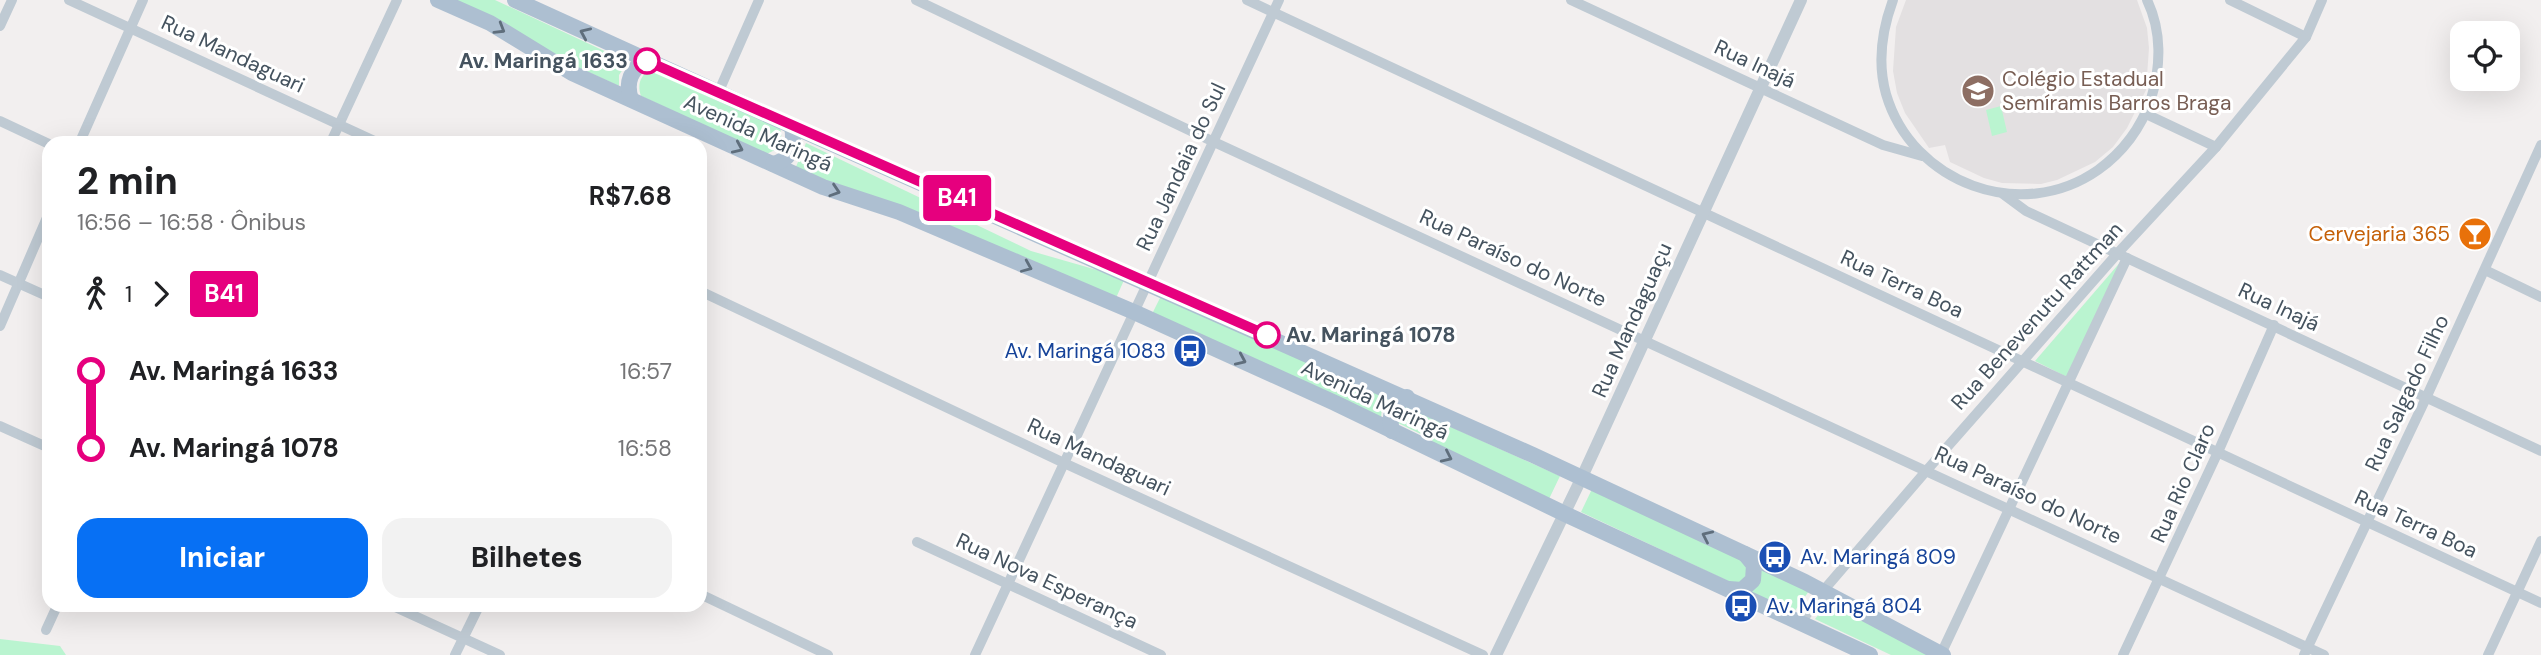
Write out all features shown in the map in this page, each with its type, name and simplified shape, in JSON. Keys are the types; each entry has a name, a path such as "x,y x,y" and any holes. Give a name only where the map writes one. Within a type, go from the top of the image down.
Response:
{"main road":[{"name":"Avenida Maringá","path":"438,0 490,23 572,73 631,99 696,136"},
{"name":"Avenida Maringá","path":"515,0 1407,397 1823,591 1942,654"},
{"path":"631,99 631,74 647,61"},
{"path":"773,164 788,157 792,149 792,125"},
{"name":"Avenida Maringá","path":"707,140 773,164 823,187 899,212 1134,312 1870,655"},
{"path":"1392,431 1392,413 1399,402 1407,397"},
{"path":"1727,589 1742,590 1753,580 1754,565 1745,554"}],"street":[{"path":"0,26 12,0"},
{"name":"Rua Mandaguari","path":"69,0 364,136"},
{"path":"82,136 143,0"},
{"path":"334,136 397,0"},
{"path":"719,91 759,0"},
{"name":"Rua Paraíso do Norte","path":"916,0 1214,142 2160,578 2305,651 2324,655"},
{"name":"Rua Terra Boa","path":"1247,0 2541,603"},
{"name":"Rua Jandaia do Sul","path":"975,655 1279,0"},
{"name":"Rua Inajá","path":"1572,0 1883,145 1924,157"},
{"name":"Rua Mandaguaçu","path":"1496,655 1582,478 1801,0"},
{"path":"1893,0 1882,45 1882,70 1886,94 1895,117 1924,157 1953,178 1977,188 2003,194 2032,194 2061,189 2087,177 2111,161 2124,146 2146,114 2157,80 2159,45 2152,10 2147,0"},
{"path":"2230,0 2306,37"},
{"name":"Rua Benevenutu Rattman","path":"1800,624 1823,591 1927,470 2023,361 2122,256 2216,147 2306,37 2322,0"},
{"path":"2146,114 2216,147"},
{"path":"0,121 42,141"},
{"name":"Rua Salgado Filho","path":"2305,651 2426,398 2541,145"},
{"name":"Rua Inajá","path":"2003,194 2026,211 2541,451"},
{"path":"0,326 42,230"},
{"path":"1942,654 2068,382 2122,256"},
{"path":"2485,271 2541,297"},
{"path":"0,275 42,294"},
{"name":"Rua Mandaguari","path":"707,294 1064,463 1483,655"},
{"name":"Rua Rio Claro","path":"2123,655 2274,325"},
{"path":"0,426 42,445"},
{"path":"2487,655 2541,541"},
{"name":"Rua Nova Esperança","path":"917,542 1161,655"},
{"path":"707,597 828,655"},
{"path":"46,630 54,612"},
{"path":"406,612 500,655"},
{"path":"455,655 476,612"}],"shaded area":[{"path":"1906,0 2137,0 2147,28 2149,48 2146,90 2127,128 2113,147 2095,162 2057,180 2041,184 2002,183 1984,178 1950,162 1945,145 1929,148 1905,113 1897,93 1893,71 1896,27"}],"green space":[{"path":"455,0 495,0 628,62 619,75 619,86 575,66"},
{"path":"651,69 780,128 779,145 765,154 641,96 640,81"},
{"path":"2001,106 2007,132 1992,136 1986,110"},
{"path":"806,143 1031,251 1125,278 1116,298 795,169"},
{"path":"2123,259 2069,378 2035,361"},
{"path":"1161,296 1388,399 1382,407 1381,418 1152,314"},
{"path":"1407,407 1560,476 1549,499 1437,446 1431,439 1398,423 1400,408"},
{"path":"1592,489 1809,591 1794,612 1581,512"},
{"path":"1829,602 1929,655 1891,655 1815,619"},
{"path":"0,639 60,646 66,655 0,655"}],"bus line":[{"name":"B41","path":"647,61 1267,335"}],"place":[{"name":"Av. Maringá 1633","path":"647,61"},
{"name":"Colégio Estadual Semíramis Barros Braga","path":"1978,91"},
{"name":"Cervejaria 365","path":"2475,234"},
{"name":"Av. Maringá 1078","path":"1267,335"},
{"name":"Av. Maringá 1083","path":"1190,351"},
{"name":"Av. Maringá 809","path":"1775,557"},
{"name":"Av. Maringá 804","path":"1741,606"}]}
